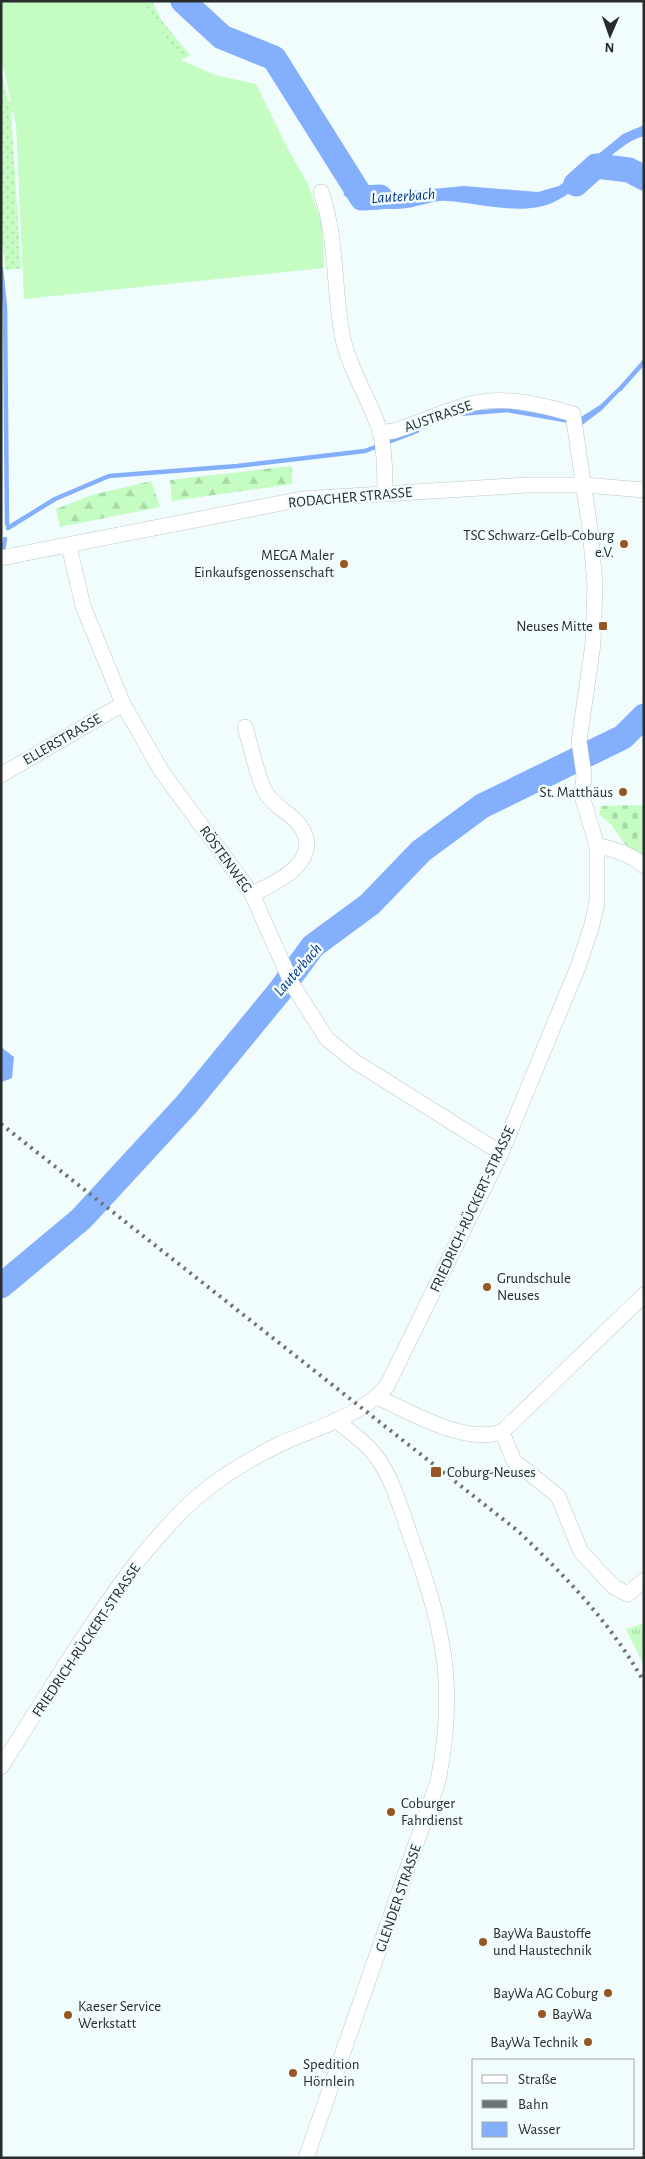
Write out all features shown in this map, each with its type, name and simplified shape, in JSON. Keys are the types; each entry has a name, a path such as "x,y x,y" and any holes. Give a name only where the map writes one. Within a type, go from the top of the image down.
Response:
{"street":[{"path":"321,192 329,219 346,353 382,441 385,492"},
{"name":"AUSTRASSE","path":"382,441 394,431 476,403 502,401 538,404 574,423 580,476 584,486"},
{"name":"RODACHER STRASSE","path":"1,558 302,499 385,492 528,485 644,490"},
{"name":"FRIEDRICH-RÜCKERT-STRASSE","path":"1,1767 120,1584 154,1541 186,1507 206,1489 236,1469 276,1446 336,1420 377,1397 387,1386 501,1152 578,967 592,925 597,902 597,846 582,796 584,775 579,752 593,644 595,584 584,486"},
{"name":"RÖSTENWEG","path":"69,546 84,606 123,704 162,772 252,894 290,979 327,1038 354,1062 501,1152"},
{"name":"ELLERSTRASSE","path":"1,774 123,704"},
{"path":"245,727 266,793 302,828 306,844 304,856 294,871 279,882 252,894"},
{"path":"597,846 614,849 636,859 644,866"},
{"path":"377,1397 458,1432 481,1436 502,1432 644,1295"},
{"name":"GLENDER STRASSE","path":"306,2158 438,1781 445,1748 447,1704 447,1672 442,1636 431,1593 395,1492 375,1454 336,1420"},
{"path":"502,1432 514,1461 558,1496 581,1552 614,1587 628,1594 644,1580"}],"green space":[{"path":"1,1 142,1 181,60 215,75 256,84 288,149 308,184 322,224 324,268 24,299 16,125 1,57"},
{"path":"142,1 152,1 162,21 190,55 181,60"},
{"path":"2,75 8,101 146,86 222,92 11,112 21,269 5,270 1,229"},
{"path":"292,466 292,484 172,501 170,480"},
{"path":"151,481 160,507 60,527 56,509 92,495"},
{"path":"644,805 644,860 624,843 611,824 599,814 601,806"},
{"path":"644,1623 644,1665 626,1629"}],"water":[{"path":"212,20 247,42 240,51 209,38 195,23"},
{"path":"644,125 644,136 621,148 565,196 539,207 513,209 442,201 408,208 378,209 360,205 343,195 355,182 378,191 401,192 464,186 538,192 559,186 623,134"},
{"path":"622,384 625,386 602,410 581,426 581,417 600,405"},
{"path":"623,732 632,735 592,758 590,749 599,742"},
{"path":"1,1047 14,1057 12,1078 2,1082"}],"waterway":[{"name":"Lauterbach","path":"183,1 222,37 274,58 362,198 380,197"},
{"name":"Lauterbach","path":"576,184 596,166 629,170 644,178"},
{"path":"1,269 5,307 7,524"},
{"path":"620,389 644,362"},
{"path":"459,414 507,410 570,421"},
{"path":"8,528 55,499 109,476 237,466 365,451 417,431"},
{"path":"2,556 5,539"},
{"name":"Lauterbach","path":"1,1286 81,1219 187,1104 279,992 313,946 370,904 421,851 482,806 623,737 644,716"}],"railway":[{"path":"1,1124 518,1531 553,1565 602,1620 631,1660 644,1682"}],"place":[{"name":"TSC Schwarz-Gelb-Coburg e.V.","path":"624,544"},
{"name":"MEGA Maler Einkaufsgenossenschaft","path":"344,564"},
{"name":"Neuses Mitte","path":"603,626"},
{"name":"St. Matthäus","path":"623,792"},
{"name":"Grundschule Neuses","path":"487,1287"},
{"name":"Coburg-Neuses","path":"436,1472"},
{"name":"Coburger Fahrdienst","path":"391,1812"},
{"name":"BayWa Baustoffe und Haustechnik","path":"483,1942"},
{"name":"BayWa AG Coburg","path":"608,1993"},
{"name":"BayWa","path":"542,2014"},
{"name":"Kaeser Service Werkstatt","path":"68,2015"},
{"name":"BayWa Technik","path":"588,2042"},
{"name":"Spedition Hörnlein","path":"293,2073"}]}
